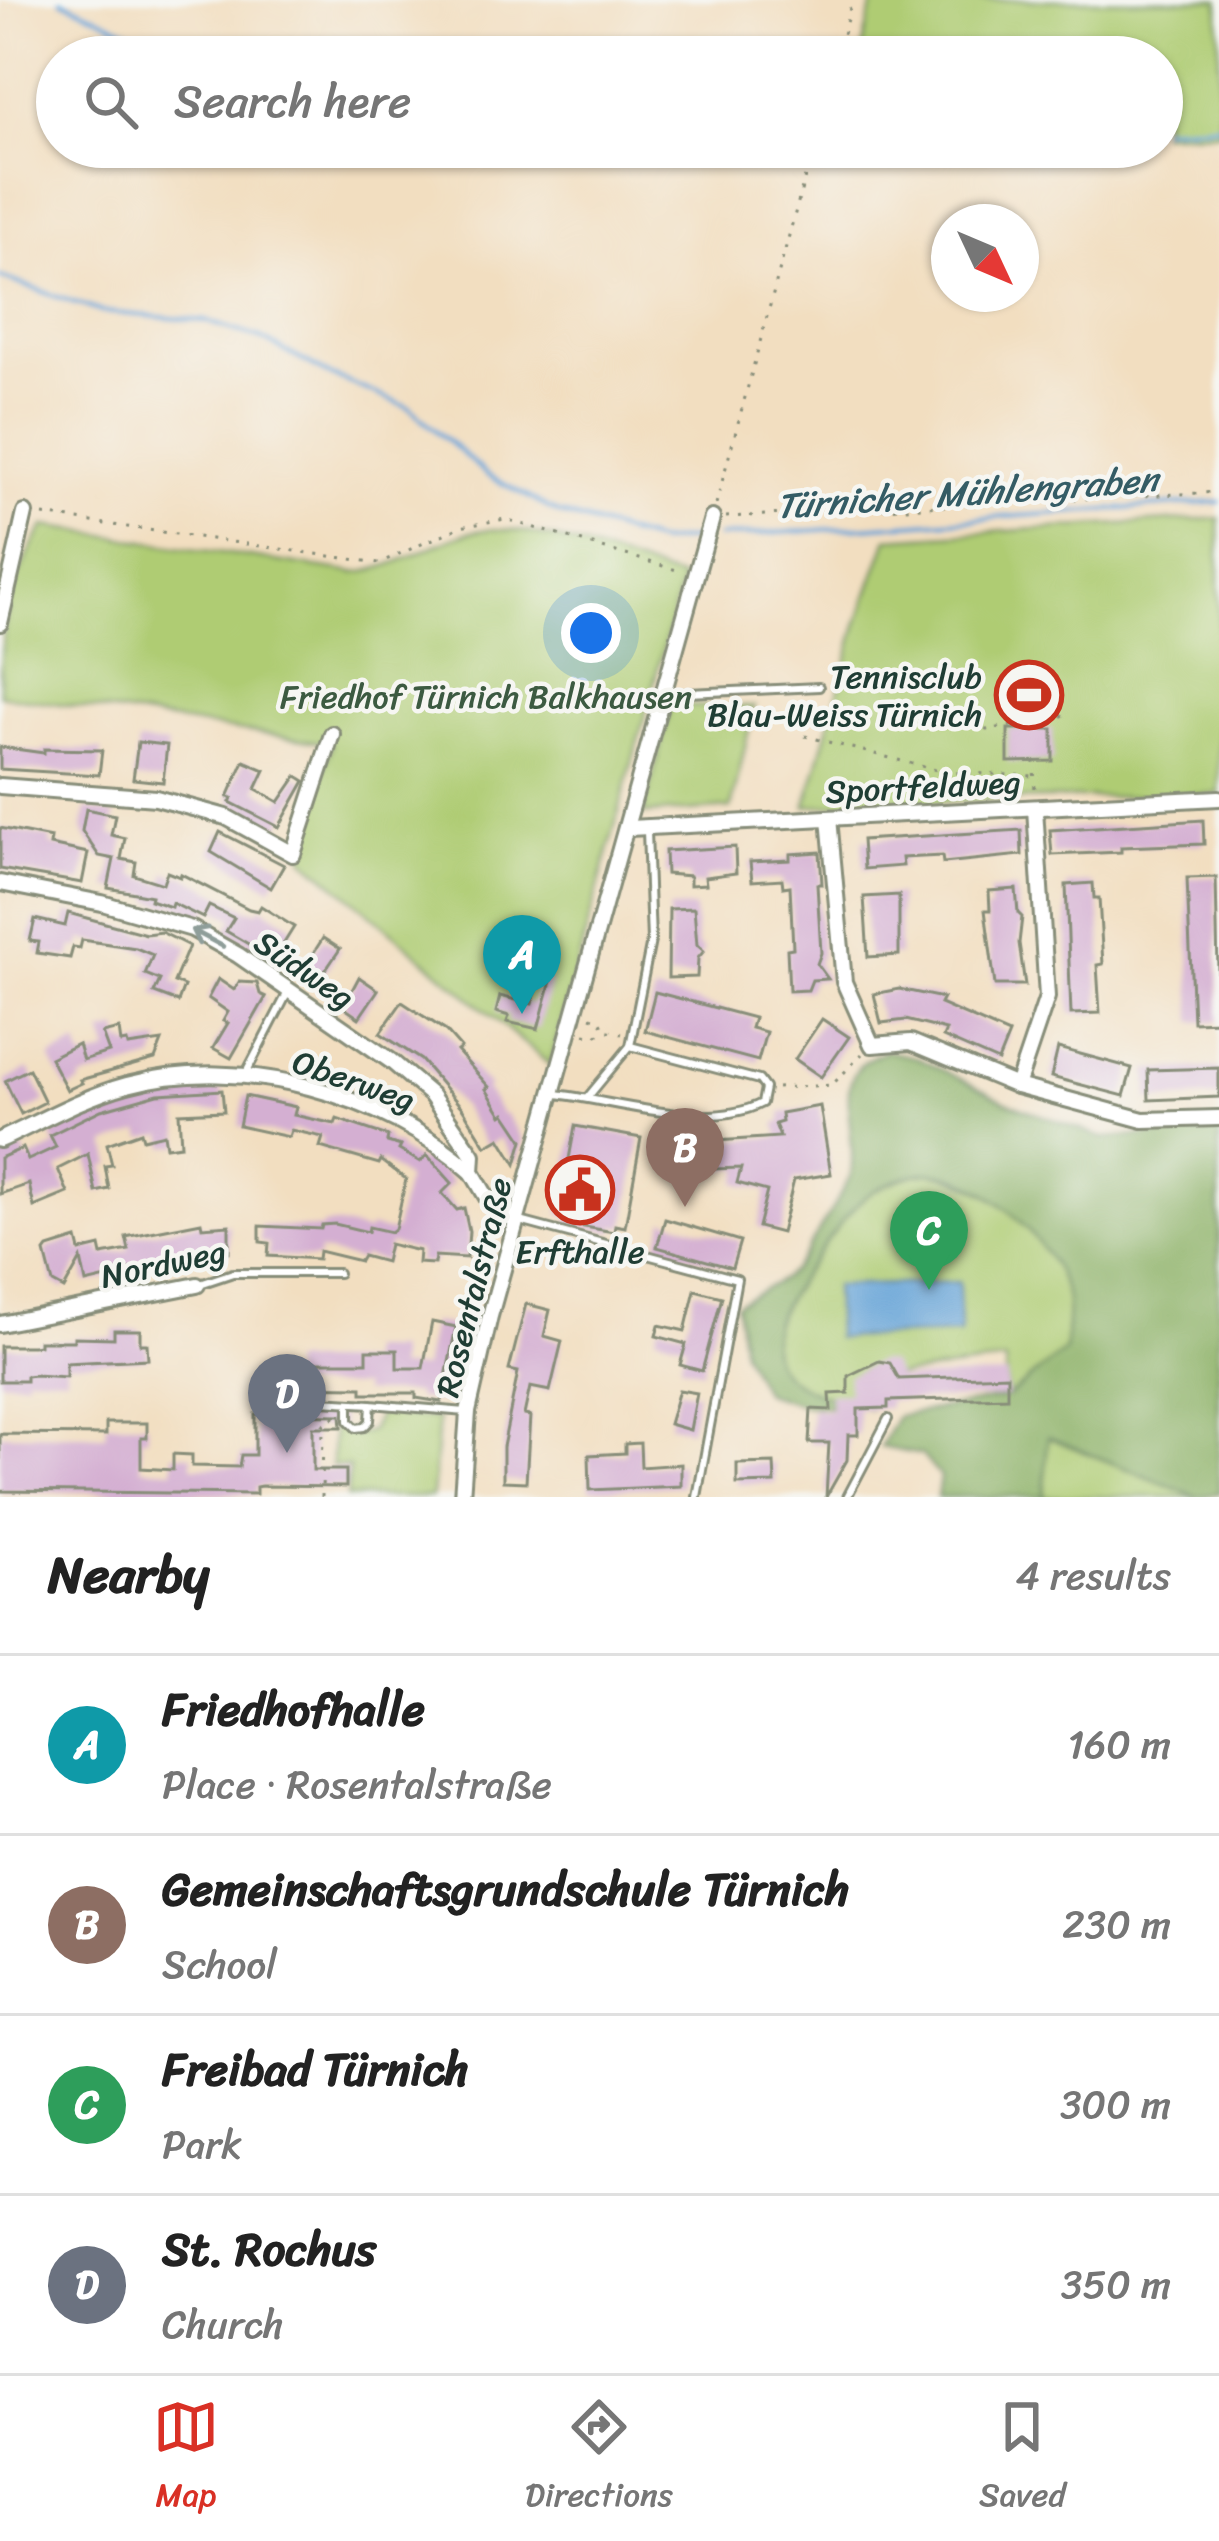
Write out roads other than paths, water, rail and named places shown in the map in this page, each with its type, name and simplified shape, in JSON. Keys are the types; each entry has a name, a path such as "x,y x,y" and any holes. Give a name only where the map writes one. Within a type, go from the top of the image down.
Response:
{"street":[{"path":"0,623 25,513"},
{"name":"Rosentalstraße","path":"462,1497 468,1412 515,1220 629,828 712,518"},
{"path":"0,786 156,798 226,817 293,854 332,734"},
{"name":"Sportfeldweg","path":"629,828 1219,798"},
{"path":"1017,1086 1047,997 1035,808"},
{"path":"830,818 844,982 872,1045 910,1042 1017,1086 1143,1120 1219,1118"},
{"name":"Südweg","path":"0,883 102,903 192,929 288,991 391,1060 430,1095 473,1155 472,1172 496,1213 515,1220"},
{"name":"Oberweg","path":"0,1140 128,1085 188,1076 244,1076 304,1086 380,1112 414,1127 472,1172"},
{"name":"Nordweg","path":"0,1324 197,1285"}],"lane":[{"path":"665,694 819,687"},
{"path":"587,1098 630,1046 652,941 646,827"},
{"path":"244,1076 288,991"},
{"path":"553,1094 680,1115 748,1110 762,1102 765,1088 759,1080 630,1046"},
{"path":"515,1220 737,1279 697,1497"},
{"name":"Nordweg","path":"197,1285 233,1273 338,1273"},
{"path":"304,1400 468,1412"},
{"path":"349,1402 349,1421 356,1428 370,1421 371,1404"},
{"path":"847,1497 888,1420"}],"water":[{"path":"959,1282 960,1334 836,1338 834,1286"}],"waterway":[{"path":"61,0 140,36"},
{"path":"1183,127 1219,125"},
{"name":"Türnicher Mühlengraben","path":"0,277 102,312 205,321 260,338 330,375 410,408 487,475 558,513 659,543 696,539"},
{"name":"Türnicher Mühlengraben","path":"719,537 1219,502"}],"place":[{"name":"Tennisclub Blau-Weiss Türnich","path":"1029,695"},
{"name":"Friedhofhalle","path":"522,1014"},
{"name":"Erfthalle","path":"580,1190"},
{"name":"Gemeinschaftsgrundschule Türnich","path":"685,1207"},
{"name":"Freibad Türnich","path":"929,1290"},
{"name":"St. Rochus","path":"287,1453"}],"park label":[{"name":"Friedhof Türnich Balkhausen","path":"486,696"}]}
